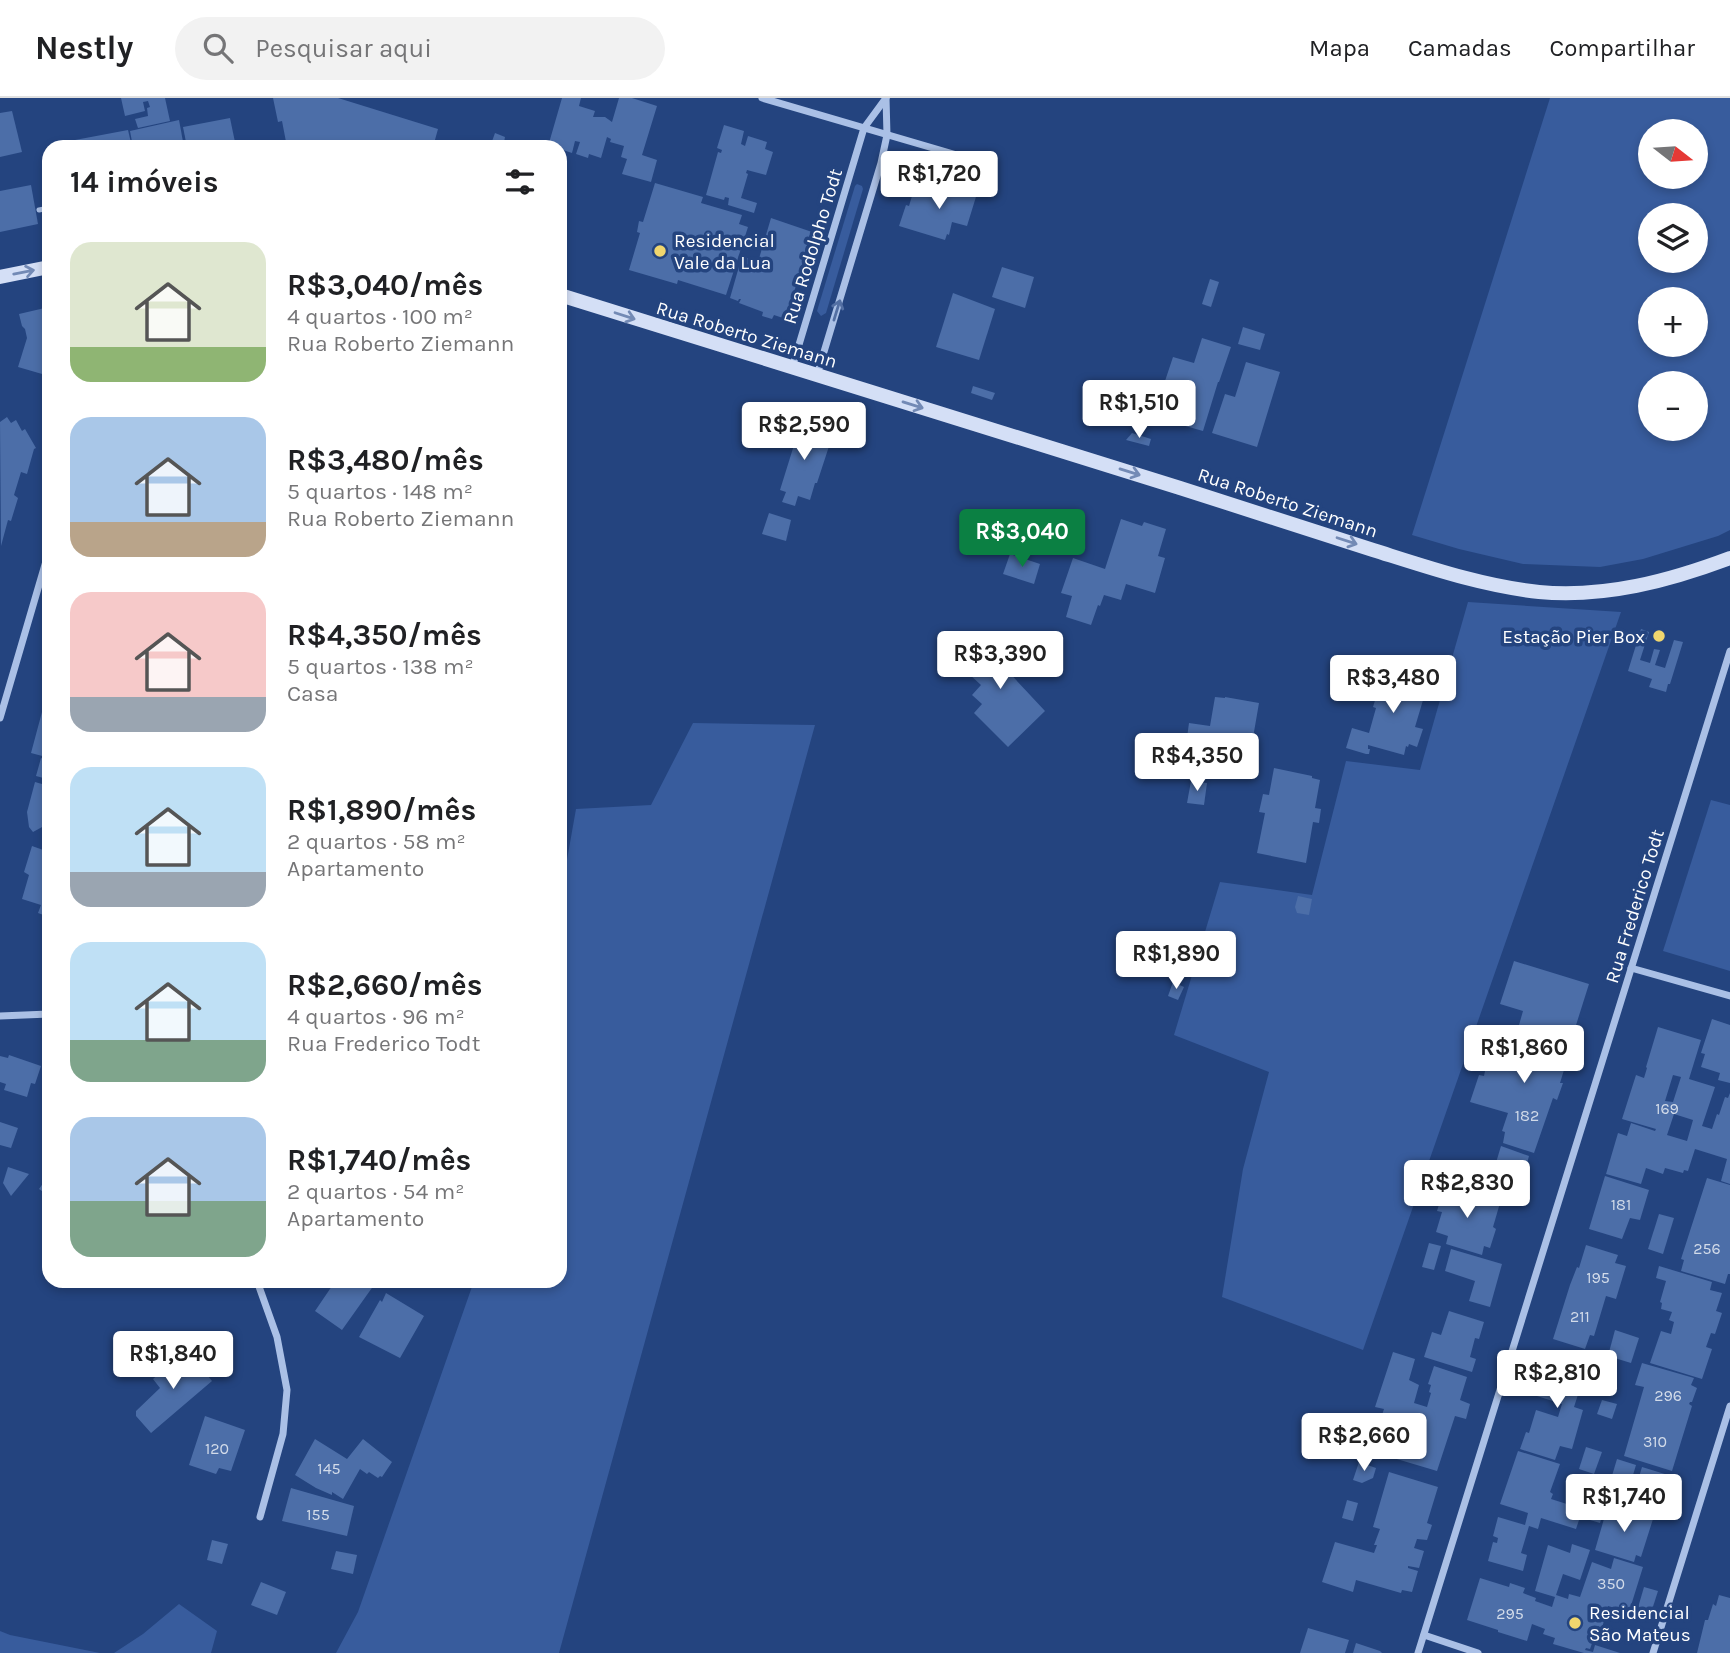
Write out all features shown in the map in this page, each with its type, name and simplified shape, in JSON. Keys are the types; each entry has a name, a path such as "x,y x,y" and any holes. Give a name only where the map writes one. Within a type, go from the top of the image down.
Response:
{"main road":[{"path":"0,277 42,268"},
{"name":"Rua Roberto Ziemann","path":"567,297 1428,567 1485,582 1539,592 1593,593 1646,585 1730,558"}],"street":[{"path":"762,98 967,158"},
{"name":"Rua Rodolpho Todt","path":"791,368 864,128 886,98"},
{"name":"Rua Rodolpho Todt","path":"817,376 887,135 886,98"},
{"path":"0,718 42,575"},
{"name":"Rua Frederico Todt","path":"1418,1653 1730,651"},
{"path":"1631,968 1730,996"},
{"path":"0,1016 42,1014"},
{"path":"259,1288 276,1337 287,1391 283,1434 260,1517"},
{"path":"1653,1653 1730,1406"},
{"path":"1423,1635 1478,1653"}],"lane":[{"path":"38,210 42,209"}],"shaded area":[{"path":"1550,98 1730,98 1730,530 1643,559 1600,567 1523,564 1412,535"},
{"path":"857,184 863,189 826,313 821,316 817,311"},
{"path":"1468,602 1621,612 1363,1350 1222,1297 1243,1169 1269,1072 1174,1035 1220,882 1312,895 1346,761 1420,770"},
{"path":"693,723 815,725 559,1653 336,1653 358,1612 472,1288 567,1288 567,860 576,809 651,805"},
{"path":"1711,800 1730,805 1730,971 1663,951"},
{"path":"179,1604 217,1631 211,1653 114,1653 143,1634"},
{"path":"0,1631 10,1635 100,1653 0,1653"}],"building":[{"path":"121,98 165,98 170,121 138,128 135,119 148,116 148,101 143,102 145,111 125,116"},
{"path":"273,98 338,98 438,129 435,140 286,140 282,121 278,122"},
{"path":"562,98 581,98 579,106 595,111 593,117 605,117 612,122 619,98 632,98 657,106 642,155 657,160 651,182 622,174 627,159 621,157 624,146 610,142 611,139 607,137 601,158 576,154 580,142 575,141 572,153 567,151 567,140 550,140"},
{"path":"12,111 22,152 0,157 0,113"},
{"path":"230,118 235,140 186,140 183,127"},
{"path":"179,120 183,140 132,140 130,131"},
{"path":"724,125 744,131 741,144 745,146 748,136 767,142 765,149 773,152 766,175 747,170 746,173 748,174 741,198 757,203 754,213 728,205 729,198 725,197 724,200 706,195 718,152 721,153 722,150 717,148"},
{"path":"128,130 130,140 75,140"},
{"path":"495,133 505,137 504,140 492,140"},
{"path":"961,182 979,187 967,226 952,222 945,240 899,226 915,186 940,194 941,191 957,195"},
{"path":"655,183 703,197 701,203 742,215 739,224 748,227 726,295 678,280 677,284 629,270 640,233 637,232 639,221 643,222"},
{"path":"31,185 38,224 0,232 0,191"},
{"path":"771,218 812,232 786,319 774,315 772,319 762,316 763,312 739,303 741,299 738,301 730,298 742,256 758,262"},
{"path":"1002,267 1034,277 1025,308 992,297"},
{"path":"1210,279 1219,282 1211,307 1202,304"},
{"path":"953,293 995,309 979,360 936,347"},
{"path":"42,309 42,374 18,367 27,338 19,314"},
{"path":"1243,327 1265,334 1260,350 1238,344"},
{"path":"1202,338 1231,347 1203,431 1157,418 1173,357 1194,363"},
{"path":"1246,362 1280,372 1257,447 1212,433 1225,394 1235,397"},
{"path":"973,386 995,393 992,400 971,393"},
{"path":"7,417 11,423 16,420 22,431 25,429 36,448 27,474 21,472 14,495 18,498 1,546 0,422"},
{"path":"792,422 833,434 810,500 798,496 795,506 782,502 786,492 780,490 794,445 785,442"},
{"path":"1132,433 1151,439 1149,446 1126,440"},
{"path":"769,513 791,520 786,541 762,534"},
{"path":"1121,519 1142,526 1144,522 1166,529 1158,556 1165,558 1155,593 1126,584 1121,600 1104,595 1091,625 1066,617 1072,596 1061,593 1073,558 1105,569"},
{"path":"1010,554 1040,564 1034,584 1003,574"},
{"path":"1641,629 1649,632 1640,660 1650,663 1654,649 1660,650 1655,665 1665,668 1674,640 1683,642 1666,692 1649,687 1652,679 1628,671"},
{"path":"987,632 1014,655 1004,667 1045,711 1008,747 974,713 982,704 972,695 981,685 958,664"},
{"path":"1385,667 1429,680 1415,727 1423,729 1417,747 1409,744 1404,755 1368,745 1369,754 1346,748 1352,728 1369,733 1376,708 1373,707"},
{"path":"1215,697 1259,703 1250,755 1221,751 1218,765 1184,759 1189,723 1210,726"},
{"path":"42,712 42,756 31,753"},
{"path":"42,758 42,778 36,776"},
{"path":"1274,768 1320,780 1315,808 1321,809 1319,823 1313,822 1306,863 1257,853 1265,813 1259,812 1263,794 1269,795"},
{"path":"1191,781 1207,783 1204,805 1187,803"},
{"path":"35,782 42,784 42,827 33,832 29,827 27,812"},
{"path":"32,846 42,850 42,914 38,913 41,905 22,899 29,875 24,872"},
{"path":"1298,896 1312,899 1309,915 1297,913 1295,907"},
{"path":"1514,961 1589,984 1571,1041 1519,1025 1523,1011 1500,1004"},
{"path":"1173,982 1184,987 1178,1000 1168,996"},
{"path":"1712,1019 1730,1025 1730,1083 1718,1080 1720,1073 1701,1067 1705,1054 1701,1053"},
{"path":"1518,1027 1572,1044 1560,1083 1563,1083 1557,1100 1553,1098 1534,1153 1503,1143 1505,1132 1502,1131 1508,1113 1470,1102 1479,1075 1484,1076 1486,1066 1492,1068 1499,1047 1511,1051"},
{"path":"1658,1027 1701,1040 1689,1079 1715,1087 1702,1126 1712,1129 1725,1097 1728,1098 1730,1093 1730,1184 1721,1181 1727,1159 1695,1149 1688,1171 1684,1170 1683,1173 1665,1168 1663,1174 1646,1168 1641,1184 1606,1174 1618,1133 1627,1136 1631,1123 1655,1131 1656,1129 1622,1119 1636,1075 1644,1078","holes":["1673,1075 1681,1077 1673,1102 1665,1101","1674,1114 1693,1120 1687,1141 1667,1135"]},
{"path":"9,1055 41,1066 35,1084 31,1083 27,1097 4,1090 6,1084 0,1082 0,1056 8,1058"},
{"path":"0,1122 18,1128 11,1148 0,1145"},
{"path":"1501,1146 1529,1156 1519,1178 1524,1180 1520,1193 1496,1185 1501,1168 1495,1166"},
{"path":"1451,1160 1478,1168 1475,1178 1496,1185 1492,1199 1444,1184"},
{"path":"8,1167 29,1174 11,1196 3,1183"},
{"path":"1605,1176 1649,1190 1640,1220 1630,1218 1622,1239 1589,1229"},
{"path":"1707,1178 1730,1185 1730,1274 1725,1284 1681,1271 1684,1260 1681,1259"},
{"path":"1445,1185 1500,1203 1490,1248 1484,1246 1482,1255 1446,1244 1448,1236 1436,1232 1442,1212 1437,1211"},
{"path":"1659,1214 1674,1218 1663,1254 1648,1249"},
{"path":"1429,1243 1441,1246 1434,1270 1422,1267"},
{"path":"1586,1245 1618,1255 1615,1263 1626,1266 1616,1299 1606,1296 1594,1336 1590,1335 1585,1349 1553,1339"},
{"path":"1451,1249 1502,1264 1490,1307 1469,1301 1475,1281 1445,1271"},
{"path":"1659,1266 1712,1282 1710,1290 1722,1293 1716,1311 1722,1313 1715,1334 1711,1333 1706,1347 1712,1349 1702,1379 1650,1363 1661,1331 1671,1334 1674,1322 1669,1320 1672,1312 1661,1309 1660,1302 1666,1281 1656,1278"},
{"path":"331,1288 372,1288 342,1330 315,1311"},
{"path":"386,1293 424,1316 400,1358 359,1337"},
{"path":"1449,1311 1484,1322 1479,1339 1475,1338 1470,1357 1476,1359 1472,1372 1424,1357 1432,1332 1441,1335"},
{"path":"1615,1330 1639,1338 1631,1363 1608,1356"},
{"path":"187,1350 212,1381 151,1433 136,1416 136,1411 160,1388 153,1379"},
{"path":"1393,1352 1415,1359 1409,1380 1419,1385 1414,1403 1427,1407 1431,1393 1431,1385 1428,1384 1434,1366 1467,1377 1460,1400 1470,1404 1466,1419 1455,1416 1437,1471 1390,1457 1399,1430 1379,1424 1384,1409 1375,1407"},
{"path":"1550,1355 1586,1366 1574,1407 1583,1410 1572,1449 1560,1446 1555,1460 1520,1449 1526,1432 1529,1433 1536,1410 1558,1417 1562,1404 1537,1396"},
{"path":"1642,1363 1694,1378 1691,1385 1697,1388 1689,1404 1692,1406 1672,1471 1624,1456 1644,1387 1635,1385"},
{"path":"1602,1400 1617,1404 1612,1419 1597,1414"},
{"path":"205,1416 245,1430 231,1471 219,1468 216,1474 189,1465"},
{"path":"315,1439 347,1459 363,1439 392,1462 382,1477 378,1478 360,1469 343,1499 332,1492 332,1495 316,1488 295,1475"},
{"path":"1586,1447 1602,1452 1594,1474 1579,1469"},
{"path":"1518,1451 1560,1464 1550,1492 1553,1494 1551,1499 1570,1505 1570,1509 1574,1510 1573,1514 1581,1516 1587,1498 1606,1504 1600,1523 1580,1517 1576,1529 1541,1518 1538,1529 1529,1526 1521,1553 1527,1555 1523,1571 1488,1561 1493,1542 1497,1543 1498,1538 1493,1536 1498,1517 1525,1525 1528,1513 1500,1504"},
{"path":"1617,1459 1636,1465 1633,1475 1639,1477 1642,1467 1668,1475 1660,1504 1656,1504 1653,1516 1601,1500"},
{"path":"1359,1462 1376,1468 1373,1478 1362,1483 1353,1480"},
{"path":"1389,1472 1438,1487 1427,1523 1432,1525 1427,1540 1417,1539 1414,1548 1424,1551 1419,1568 1408,1566 1418,1571 1412,1592 1402,1590 1401,1593 1356,1580 1353,1592 1322,1582 1335,1542 1374,1553 1380,1529 1373,1527"},
{"path":"291,1488 354,1506 347,1536 282,1521"},
{"path":"1347,1500 1358,1503 1353,1521 1342,1518"},
{"path":"1608,1505 1653,1519 1641,1557 1636,1555 1634,1562 1595,1550"},
{"path":"212,1540 228,1544 222,1564 207,1560"},
{"path":"1572,1544 1590,1550 1580,1580 1563,1574 1556,1595 1568,1599 1569,1594 1580,1597 1592,1562 1611,1569 1614,1558 1643,1567 1629,1612 1608,1606 1602,1628 1598,1626 1590,1649 1585,1650 1593,1652 1595,1645 1620,1653 1584,1653 1553,1644 1555,1638 1543,1634 1545,1629 1532,1624 1527,1641 1467,1620 1480,1578 1509,1587 1510,1583 1525,1588 1523,1593 1552,1607 1555,1597 1535,1591 1548,1545 1570,1553"},
{"path":"336,1551 357,1555 353,1574 331,1569"},
{"path":"261,1582 286,1592 277,1615 251,1605"},
{"path":"1644,1587 1658,1591 1650,1616 1637,1611"},
{"path":"1719,1595 1730,1598 1730,1653 1697,1653 1705,1620 1708,1620 1713,1604 1716,1606"},
{"path":"1308,1628 1349,1640 1345,1653 1300,1653"},
{"path":"1356,1643 1380,1651 1382,1653 1353,1653"}],"place":[{"name":"Residencial Vale da Lua","path":"660,251"},
{"name":"Estação Pier Box","path":"1659,636"},
{"name":"Residencial São Mateus","path":"1575,1623"}]}
